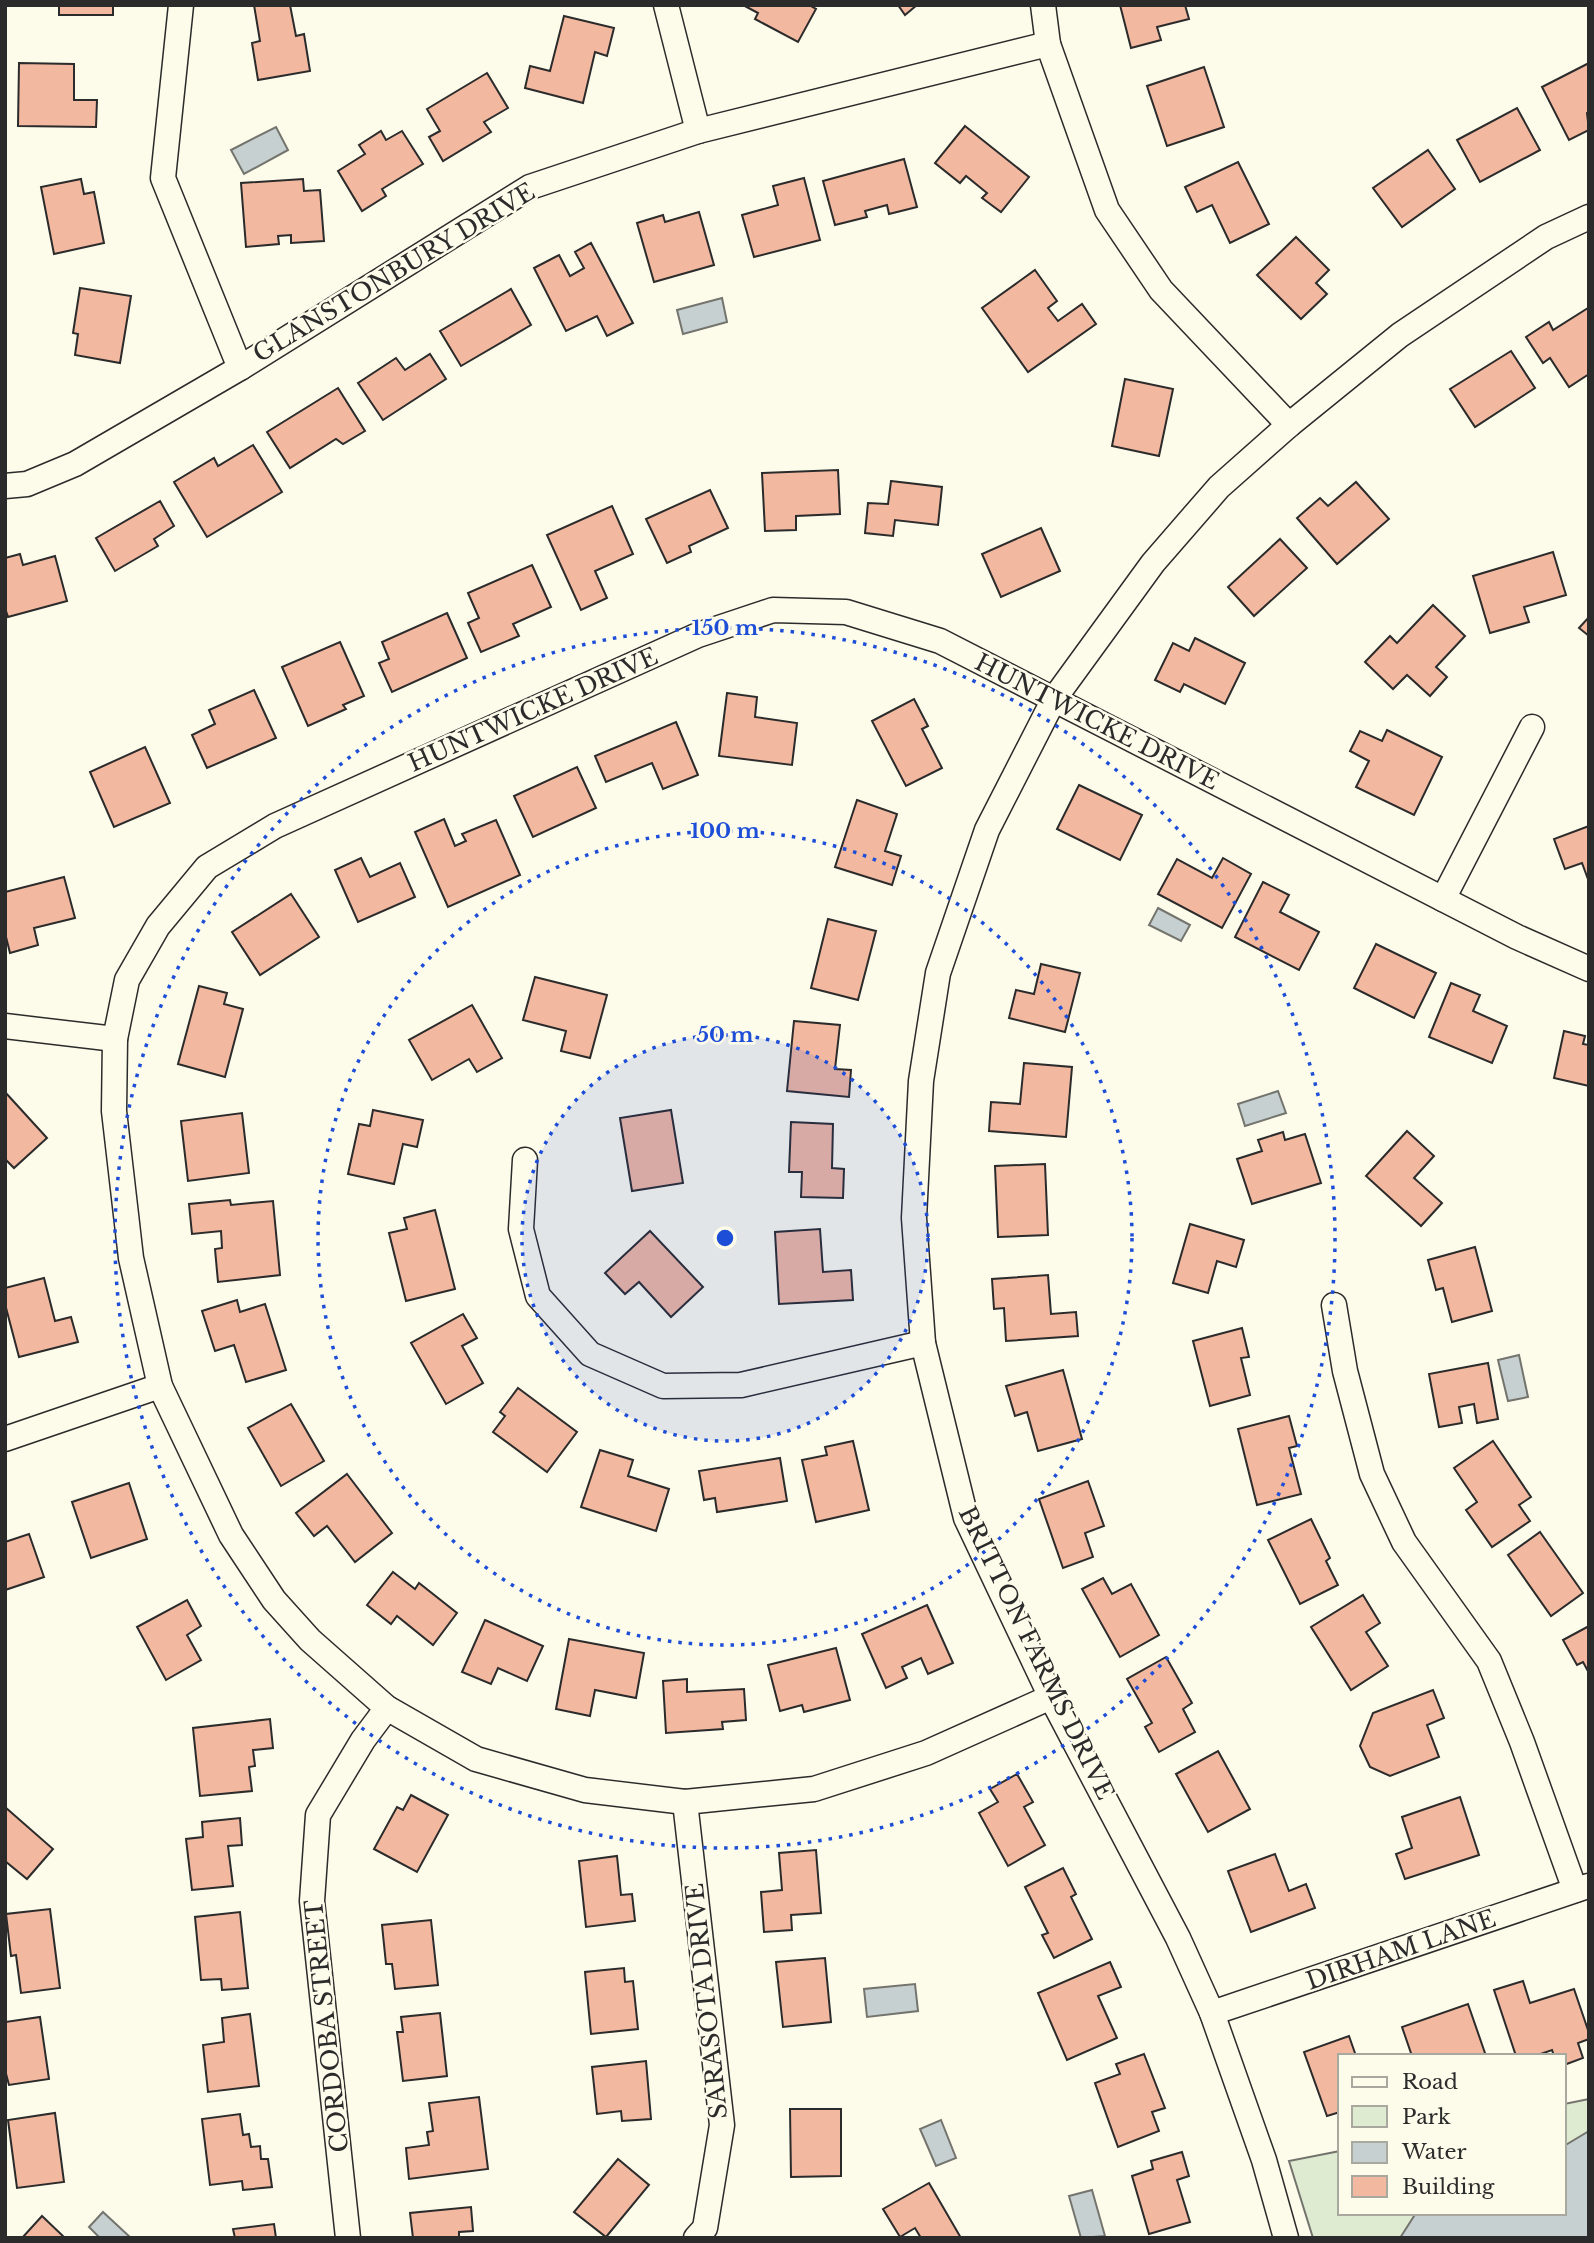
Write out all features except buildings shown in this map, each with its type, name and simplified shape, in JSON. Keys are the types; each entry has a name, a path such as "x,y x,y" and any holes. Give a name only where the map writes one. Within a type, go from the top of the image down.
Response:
{"street":[{"path":"181,5 163,178 240,368"},
{"path":"666,5 698,131"},
{"path":"1043,5 1048,44 1107,211 1161,290 1289,425"},
{"name":"GLANSTONBURY DRIVE","path":"5,486 27,484 75,464 240,368 530,187 698,131 1048,44"},
{"name":"BRITTON FARMS DRIVE","path":"1286,2238 1265,2160 1212,2013 1178,1938 1051,1697 967,1518 923,1343 914,1219 921,1081 938,973 987,830 1054,699 1153,564 1219,487 1289,425 1401,335 1546,237 1589,217"},
{"name":"HUNTWICKE DRIVE","path":"1051,1697 926,1752 814,1789 685,1802 585,1790 476,1759 387,1708 310,1640 274,1600 231,1535 160,1386 131,1258 114,1111 115,1039 127,980 158,926 207,867 275,826 712,629 773,610 846,612 940,641 1517,937 1589,969"},
{"path":"1443,899 1532,727"},
{"path":"5,1026 115,1039"},
{"path":"524,1160 521,1229 538,1296 590,1354 663,1386 741,1385 923,1343"},
{"path":"1334,1305 1345,1371 1372,1474 1404,1542 1489,1661 1582,1888"},
{"path":"5,1439 160,1386"},
{"name":"CORDOBA STREET","path":"348,2238 312,1902 318,1815 363,1740 387,1708"},
{"name":"SARASOTA DRIVE","path":"685,1802 722,2124 708,2234"},
{"name":"DIRHAM LANE","path":"1212,2013 1582,1888"}],"green space":[{"path":"1589,2099 1589,2238 1313,2238 1289,2161 1338,2151 1338,2215 1566,2215 1566,2104"}],"water":[{"path":"276,127 288,150 244,174 231,150"},
{"path":"722,298 727,322 683,334 677,310"},
{"path":"1158,908 1190,925 1181,941 1149,925"},
{"path":"1278,1091 1286,1113 1245,1126 1238,1104"},
{"path":"1519,1355 1528,1397 1508,1401 1498,1360"},
{"path":"915,1984 918,2011 867,2017 864,1989"},
{"path":"941,2120 956,2158 936,2166 920,2129"},
{"path":"1589,2131 1589,2238 1400,2238 1415,2215 1566,2215 1566,2145"},
{"path":"1092,2190 1105,2236 1081,2238 1069,2196"},
{"path":"103,2212 131,2238 100,2238 89,2227"}]}
